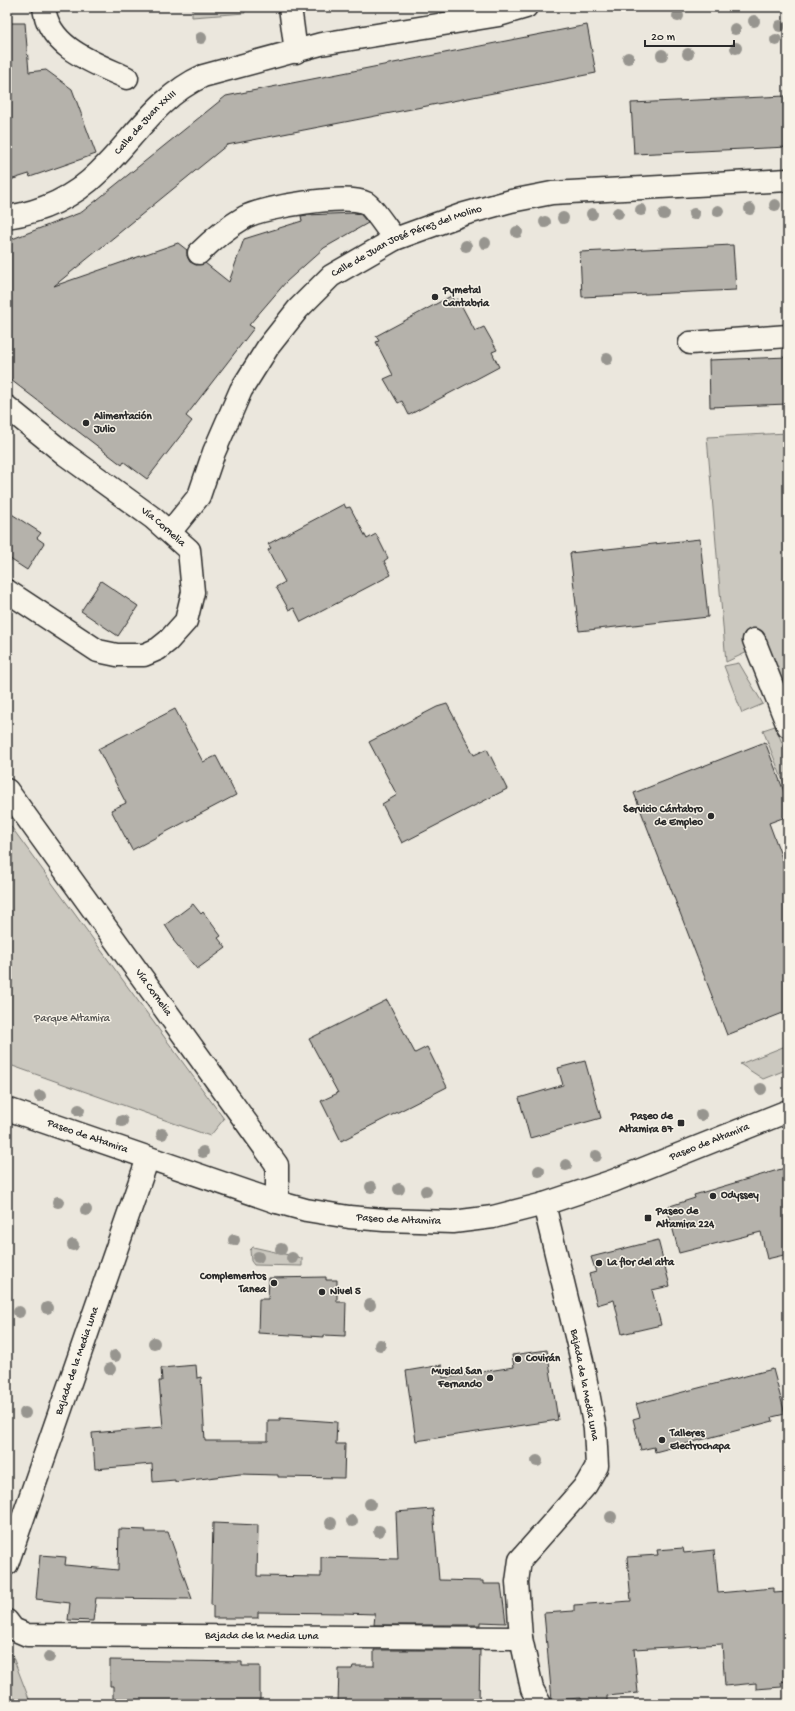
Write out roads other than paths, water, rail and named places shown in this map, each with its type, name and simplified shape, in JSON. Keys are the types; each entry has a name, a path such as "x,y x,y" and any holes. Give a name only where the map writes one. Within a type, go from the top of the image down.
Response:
{"street":[{"path":"44,7 45,15 61,41 78,54 127,78"},
{"path":"290,7 296,52"},
{"name":"Calle de Juan XXIII","path":"7,217 24,214 60,201 98,173 134,131 185,84 203,76 321,44 499,14 526,7"},
{"name":"Calle de Juan José Pérez del Molino","path":"170,532 199,496 214,452 241,390 268,347 298,309 331,276 370,255 395,239 464,214 511,201 552,193 788,180"},
{"path":"199,253 218,234 246,216 305,203 346,199 366,203 395,239"},
{"path":"690,343 788,336"},
{"name":"Vía Cornelia","path":"7,407 66,454 141,508 189,550 193,592 186,621 168,641 158,649 144,655 117,655 98,651 7,591"},
{"path":"754,640 788,726"},
{"name":"Vía Cornelia","path":"7,790 278,1165 277,1202"},
{"name":"Paseo de Altamira","path":"7,1109 277,1202 306,1210 349,1217 453,1222 493,1217 544,1204 645,1169 787,1114"},
{"name":"Bajada de la Media Luna","path":"7,1564 148,1158"},
{"name":"Bajada de la Media Luna","path":"540,1704 532,1689 521,1638 517,1582 520,1560 586,1486 597,1466 595,1429 582,1361 544,1204"},
{"name":"Bajada de la Media Luna","path":"7,1621 13,1629 27,1635 521,1638"}],"place":[{"name":"Pymetal Cantabria","path":"435,297"},
{"name":"Alimentación Julio","path":"86,423"},
{"name":"Servicio Cántabro de Empleo","path":"711,816"},
{"name":"Paseo de Altamira 87","path":"681,1123"},
{"name":"Odyssey","path":"713,1196"},
{"name":"Paseo de Altamira 224","path":"648,1218"},
{"name":"La flor del alta","path":"599,1263"},
{"name":"Complementos Tanea","path":"274,1283"},
{"name":"Nivel 5","path":"322,1292"},
{"name":"Covirán","path":"518,1359"},
{"name":"Musical San Fernando","path":"490,1378"},
{"name":"Talleres Electrochapa","path":"662,1440"}],"park label":[{"name":"Parque Altamira","path":"72,1019"}]}
